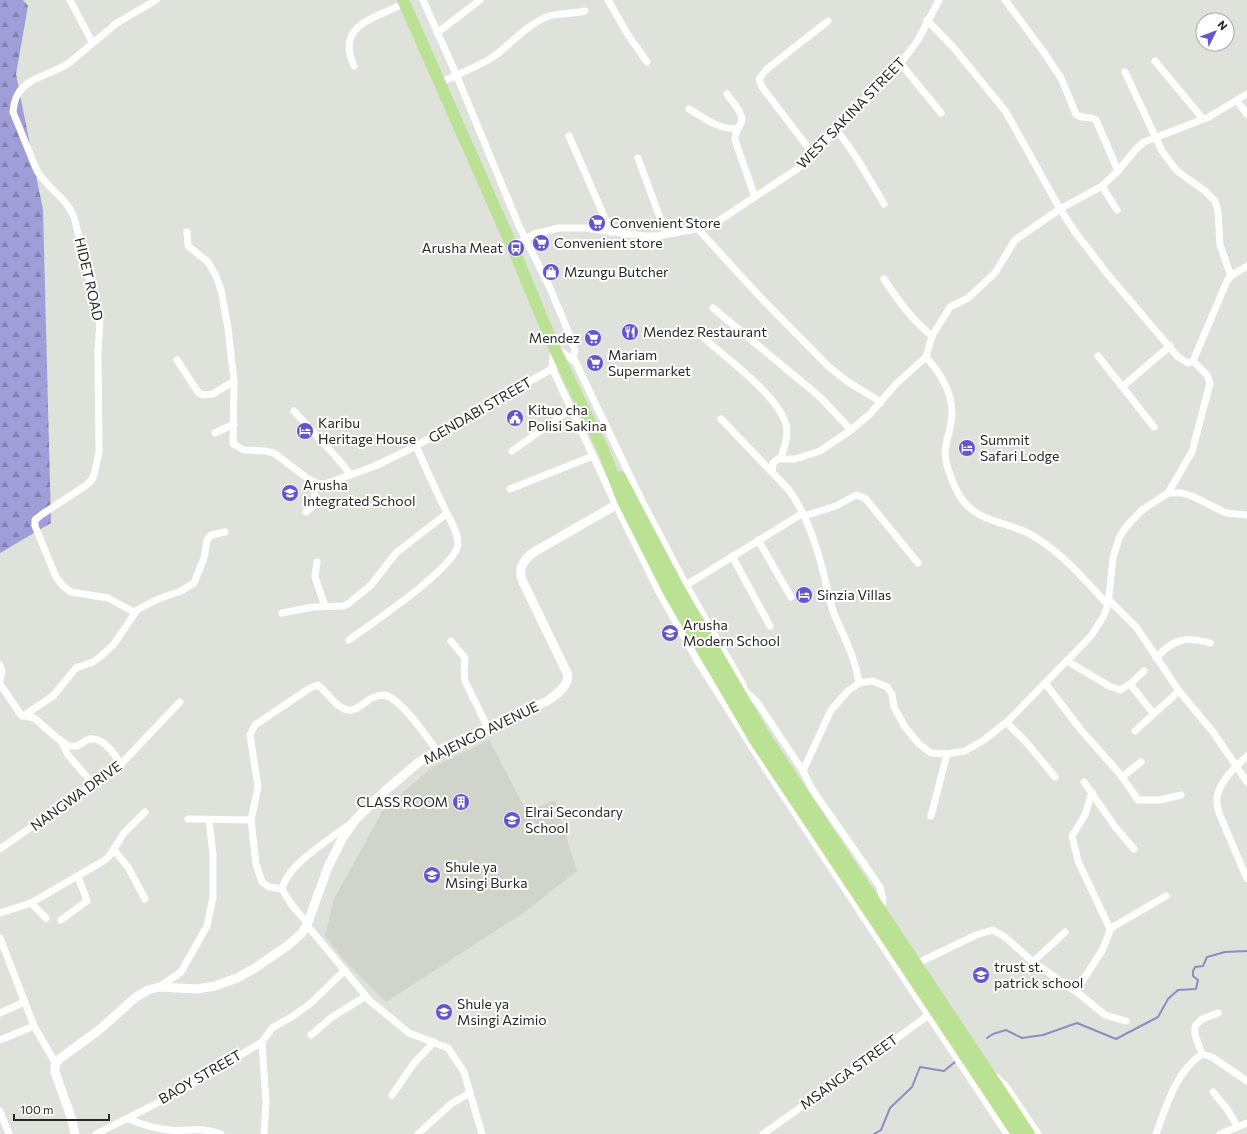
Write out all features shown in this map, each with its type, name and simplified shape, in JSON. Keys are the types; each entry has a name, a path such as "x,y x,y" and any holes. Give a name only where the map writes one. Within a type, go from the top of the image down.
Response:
{"highway":[{"path":"404,2 512,247 599,454 620,484 682,587 764,736 986,1067 1029,1134"},
{"path":"620,484 618,504 756,740 931,1013 1017,1134"}],"street":[{"path":"70,0 92,42"},
{"name":"HIDET ROAD","path":"134,612 108,598 71,592 63,586 56,577 37,534 34,523 35,520 49,508 85,486 91,481 94,475 100,444 98,352 100,320 74,217 69,206 57,192 50,187 37,171 13,112 17,95 28,83 41,75 61,68 69,63 92,42 117,23 156,0"},
{"path":"424,0 526,239 550,288 575,350 562,364"},
{"path":"437,33 480,0"},
{"path":"608,0 628,35 647,62"},
{"name":"WEST SAKINA STREET","path":"512,247 526,239 546,231 571,227 644,236 666,234 710,226 797,169 813,154 901,64 918,40 939,0"},
{"path":"1004,0 1043,50 1061,78 1076,114 1079,117 1092,117 1096,120 1118,171"},
{"path":"354,66 348,48 354,31 362,24 404,2"},
{"path":"440,83 490,59 520,34 544,18 553,15 585,11"},
{"path":"813,154 762,87 759,79 767,69 828,20"},
{"path":"928,20 954,48 1006,112 1060,209 1109,276 1183,361 1188,363 1193,361 1214,314 1220,296 1231,276 1247,266"},
{"path":"1156,61 1203,119"},
{"path":"901,64 941,113"},
{"path":"1125,72 1162,151 1177,171 1206,191 1214,201 1218,211 1220,245 1231,276"},
{"path":"727,94 742,116 741,123 737,128 735,140 755,197"},
{"path":"772,472 773,463 781,458 794,459 810,455 850,430 869,415 926,357 932,336 950,307 968,298 1000,268 1015,240 1060,209 1102,186 1118,171 1136,149 1156,137 1203,119 1247,94"},
{"path":"1237,101 1247,114"},
{"path":"689,109 726,128 737,128"},
{"path":"837,130 858,160 884,204"},
{"path":"569,136 611,232"},
{"path":"638,158 666,234"},
{"path":"1102,186 1116,210"},
{"path":"698,229 762,299 829,366 848,382 881,402"},
{"path":"187,232 188,246 208,262 216,276 221,290 228,328 234,381 233,442 239,448 274,453 306,478 316,483 314,492 317,503 306,512"},
{"path":"884,279 902,307 916,323 932,336"},
{"path":"713,308 820,397 850,430"},
{"path":"705,339 750,378 782,414 787,432 781,458"},
{"path":"1122,387 1170,346"},
{"path":"1098,356 1154,427"},
{"path":"926,357 942,376 949,395 952,413 945,458 954,485 961,498 971,508 987,519 1037,538 1137,628 1179,691 1213,732 1247,782"},
{"path":"177,360 198,392 202,395 212,394 234,381"},
{"path":"802,771 831,710 843,696 859,683 872,681 887,687 892,694 894,707 905,727 918,744 931,753 946,754 966,751 984,740 1006,723 1091,636 1103,617 1108,602 1113,558 1119,538 1126,527 1142,510 1168,493 1192,452 1210,383 1207,375 1193,361"},
{"path":"562,364 571,409 599,454 618,504"},
{"path":"562,364 642,501 682,587 744,690 757,702 812,789 880,887 883,899 881,910"},
{"name":"GENDABI STREET","path":"316,483 325,484 375,466 416,446 562,364"},
{"path":"512,451 571,409"},
{"path":"294,412 351,475"},
{"path":"721,419 789,490 804,515 822,565 834,611 855,660 859,683"},
{"path":"215,433 234,424"},
{"path":"349,640 407,598 453,556 457,550 458,543 453,527 416,446"},
{"path":"510,489 599,454"},
{"path":"1168,493 1192,496 1226,513 1247,515"},
{"path":"682,587 758,540 804,515 836,506 856,495 860,495 865,498 918,563"},
{"name":"MAJENGO AVENUE","path":"56,1064 63,1055 99,1030 140,994 159,987 204,989 227,983 255,968 287,946 300,934 307,924 331,859 343,837 356,819 386,790 419,762 437,751 550,699 561,691 568,678 521,578 520,571 524,562 534,552 618,504"},
{"path":"282,613 325,606 343,606 363,593 382,573 396,553 446,514"},
{"path":"24,716 52,696 76,668 93,662 114,644 134,612 190,586 196,579 202,564 207,540 211,535 225,532"},
{"path":"758,540 792,597"},
{"path":"732,556 770,626"},
{"path":"317,562 314,577 325,606"},
{"path":"1156,658 1167,648 1184,639 1210,643"},
{"path":"451,641 465,658 464,672 466,681 488,728"},
{"path":"1067,661 1114,689 1120,690 1130,684 1144,671"},
{"path":"0,665 2,672 0,683 18,711 24,716 34,718 62,742 75,746 89,739 100,741 114,753 121,764"},
{"path":"1045,683 1081,730 1122,777 1138,800 1160,800 1181,795"},
{"path":"1130,684 1153,713"},
{"path":"282,889 269,887 260,879 256,864 251,820 258,786 250,733 257,724 316,685 319,686 342,708 348,710 356,709 370,699 382,695 393,699 404,710 437,751"},
{"path":"744,690 747,705"},
{"path":"1135,731 1153,713 1179,691"},
{"name":"NANGWA DRIVE","path":"0,849 121,764 180,702"},
{"path":"1006,723 1027,743 1055,777"},
{"path":"62,742 68,755 94,784"},
{"path":"931,816 946,754"},
{"path":"1247,756 1226,779 1216,801 1219,813 1247,879"},
{"path":"1122,777 1141,762"},
{"path":"1084,782 1116,828 1134,849"},
{"path":"1092,792 1085,815 1072,836 1078,861 1110,929"},
{"path":"0,913 31,903 105,860 114,850 124,833 145,812"},
{"path":"188,819 251,820"},
{"path":"356,819 296,867 285,878 282,889 291,904 366,996 403,1029 447,1047 461,1067 482,1134"},
{"path":"159,987 181,972 207,926 213,897 213,854 209,820"},
{"path":"114,850 128,867 145,900"},
{"path":"61,920 87,901 78,876"},
{"path":"1076,991 1103,949 1110,929 1166,896"},
{"path":"31,903 46,918"},
{"path":"916,964 976,935 993,930 1005,937 1033,962 1076,991 1105,1015 1126,1021"},
{"path":"1033,962 1065,932"},
{"path":"0,938 34,1026 56,1064 55,1072 72,1120 75,1134"},
{"name":"BAOY STREET","path":"96,1134 128,1119 177,1092 262,1042 270,1030 311,1003 345,970"},
{"path":"311,1035 332,1017 366,996"},
{"path":"0,1014 24,1002"},
{"path":"931,1013 1007,1134"},
{"name":"MSANGA STREET","path":"763,1134 931,1013"},
{"path":"1202,1054 1195,1035 1195,1026 1202,1019 1218,1013"},
{"path":"0,1040 34,1026"},
{"path":"262,1042 266,1110 264,1134"},
{"path":"392,1094 414,1063 434,1042"},
{"path":"1202,1054 1212,1057 1247,1081"},
{"path":"1156,1134 1168,1102 1187,1067 1202,1054"},
{"path":"986,1067 1005,1085 1038,1134"},
{"path":"1213,1092 1227,1109 1238,1126"},
{"path":"418,1134 452,1103 470,1093"},
{"path":"0,1111 9,1134"},
{"path":"128,1119 162,1130 199,1128 221,1134"},
{"path":"1220,1134 1247,1123"}],"shaded area":[{"path":"489,740 527,812 555,800 577,871 526,911 386,1002 345,961 325,936 334,899 383,810 430,769 433,773 431,768"}],"green space":[{"path":"0,0 23,0 28,6 16,74 43,210 51,523 0,553"}],"waterway":[{"path":"987,1038 993,1034 1006,1030 1022,1038 1043,1035 1077,1023 1116,1039 1158,1017 1168,999 1178,990 1196,989 1198,980 1193,976 1193,971 1195,967 1203,966 1207,957 1225,952 1247,951"},
{"path":"874,1134 881,1130 890,1108 912,1087 920,1067 944,1071 955,1062"}],"place":[{"name":"Convenient Store","path":"597,223"},
{"name":"Convenient store","path":"541,243"},
{"name":"Arusha Meat","path":"516,248"},
{"name":"Mzungu Butcher","path":"551,272"},
{"name":"Mendez Restaurant","path":"630,332"},
{"name":"Mendez","path":"593,338"},
{"name":"Mariam Supermarket","path":"595,363"},
{"name":"Kituo cha Polisi Sakina","path":"515,418"},
{"name":"Karibu Heritage House","path":"305,431"},
{"name":"Summit Safari Lodge","path":"967,448"},
{"name":"Arusha Integrated School","path":"290,493"},
{"name":"Sinzia Villas","path":"804,595"},
{"name":"Arusha Modern School","path":"670,633"},
{"name":"CLASS ROOM","path":"461,802"},
{"name":"Elrai Secondary School","path":"512,820"},
{"name":"Shule ya Msingi Burka","path":"432,875"},
{"name":"trust st. patrick school","path":"981,975"},
{"name":"Shule ya Msingi Azimio","path":"444,1012"}]}
